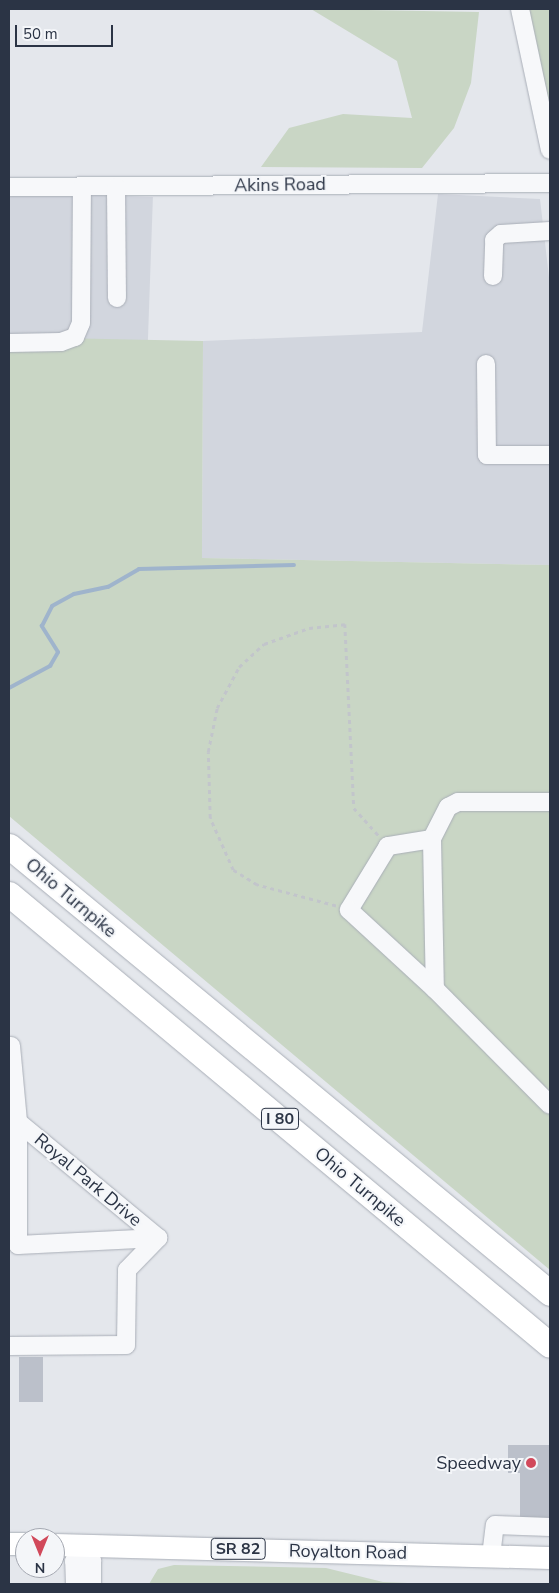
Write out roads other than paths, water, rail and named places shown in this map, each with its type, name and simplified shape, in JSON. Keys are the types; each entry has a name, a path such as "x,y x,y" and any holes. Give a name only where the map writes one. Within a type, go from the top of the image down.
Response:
{"highway":[{"name":"Ohio Turnpike","path":"9,846 550,1293"},
{"name":"Ohio Turnpike","path":"9,894 550,1345"}],"main road":[{"name":"Royalton Road","path":"65,1547 84,1550 550,1558"}],"street":[{"path":"520,9 550,150"},
{"name":"Akins Road","path":"9,187 550,184"},
{"path":"116,187 117,298"},
{"path":"9,344 61,342 75,337 81,323 82,188"},
{"path":"493,276 494,240 500,234 550,231"},
{"path":"486,364 487,455 550,455"},
{"path":"435,989 432,839 448,806 458,802 550,802"},
{"path":"432,839 388,846 349,910 435,989 550,1105"},
{"name":"Royal Park Drive","path":"11,1046 18,1122 18,1245 158,1238"},
{"name":"Royal Park Drive","path":"18,1122 158,1238"},
{"name":"Royal Park Drive","path":"9,1346 126,1345 127,1270 158,1238"},
{"path":"491,1556 495,1525 550,1527"},
{"path":"75,1584 74,1561 84,1550 92,1562 92,1584"}],"waterway":[{"path":"9,688 50,666 58,652 42,626 52,606 74,594 108,587 139,569 294,565"}],"place":[{"name":"Speedway","path":"531,1463"}]}
